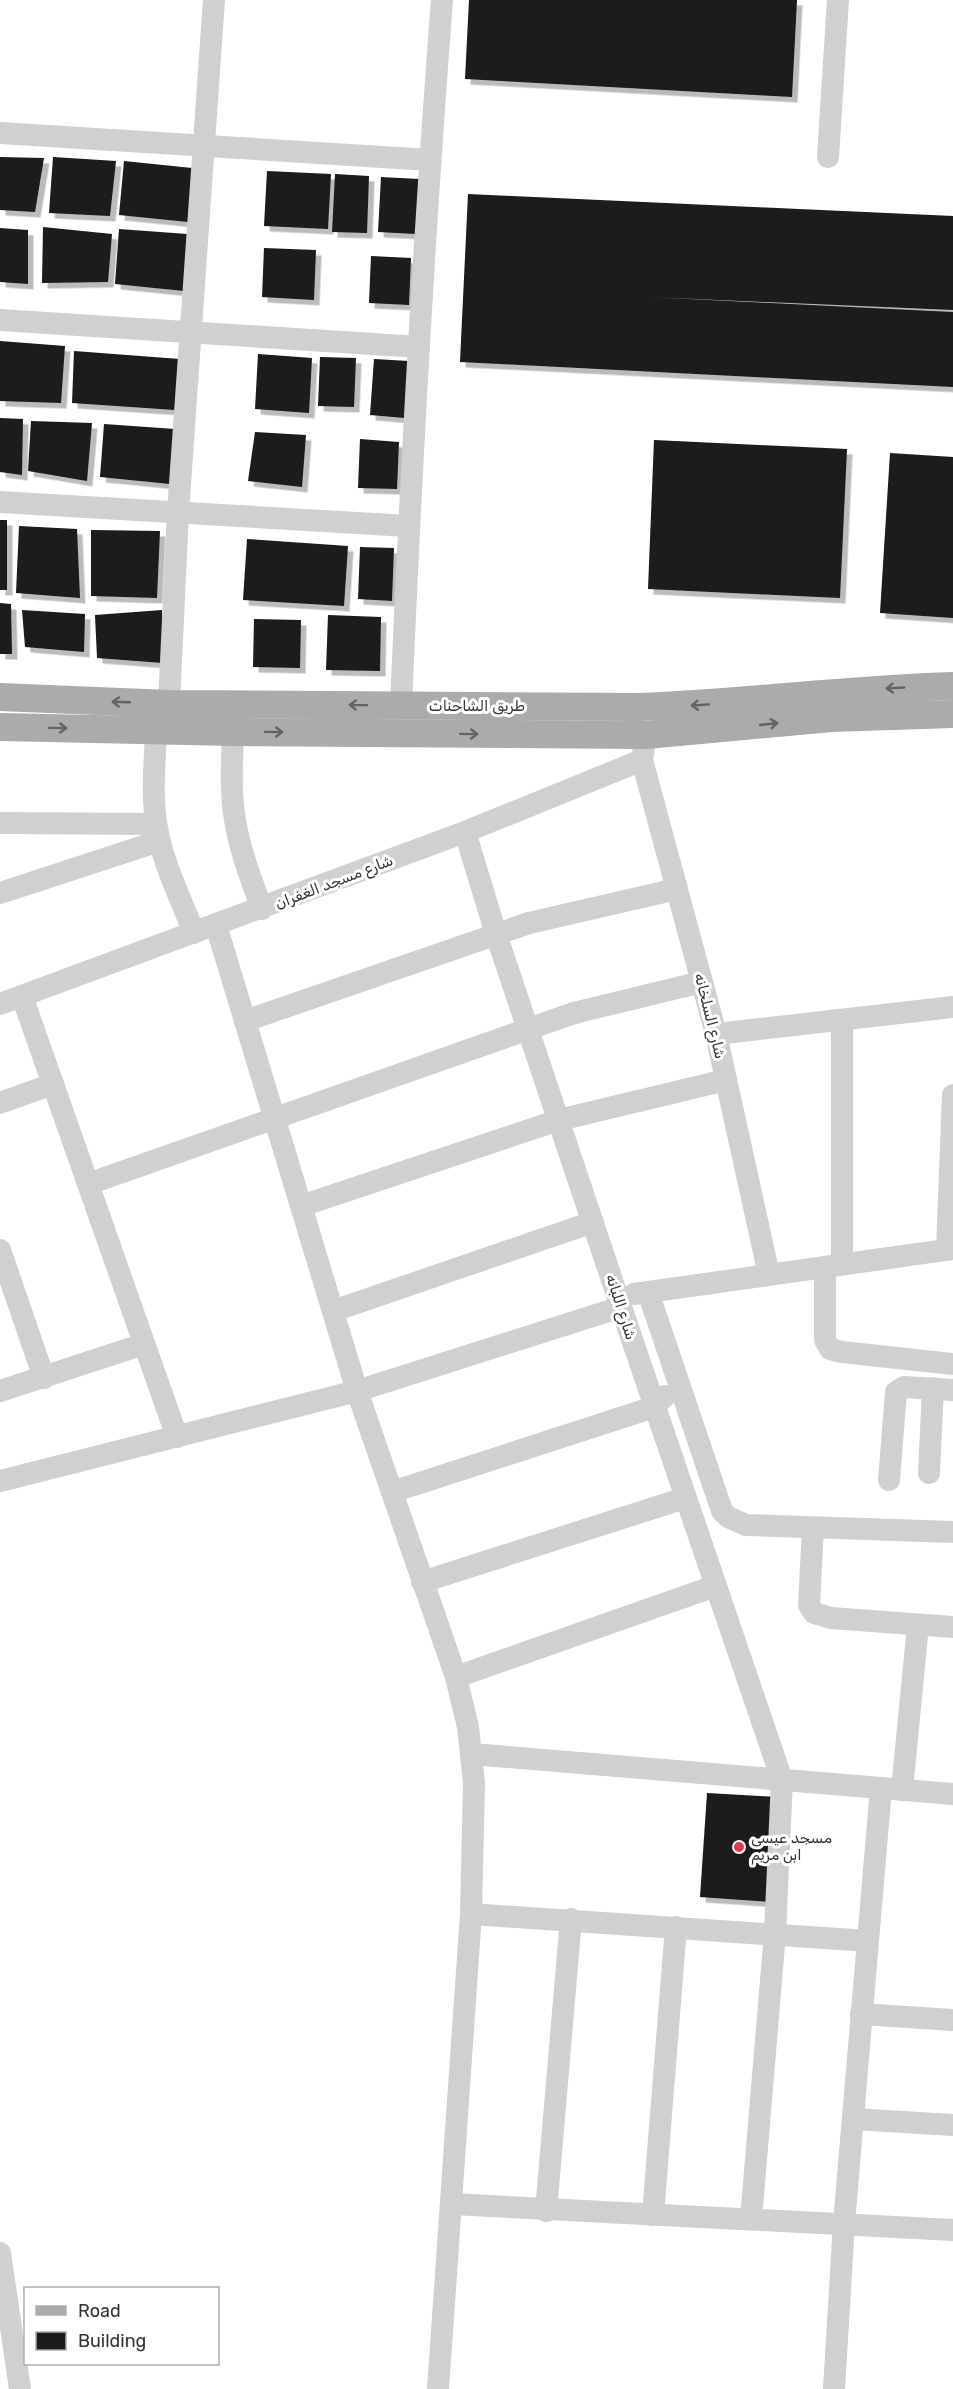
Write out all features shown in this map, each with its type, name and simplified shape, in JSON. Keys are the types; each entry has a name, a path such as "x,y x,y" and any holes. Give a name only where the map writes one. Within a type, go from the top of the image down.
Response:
{"main road":[{"name":"طريق الشاحنات","path":"0,697 169,704 640,707 699,705 833,692 953,686"},
{"name":"طريق الشاحنات","path":"0,726 233,732 644,748 831,718 953,714"}],"street":[{"path":"169,704 178,512 214,0"},
{"path":"401,706 408,526 442,0"},
{"path":"828,157 838,0"},
{"path":"0,133 430,160"},
{"path":"0,320 419,347"},
{"path":"0,502 408,526"},
{"path":"156,730 154,788 158,832 194,933"},
{"path":"233,732 231,775 234,819 244,861 262,909"},
{"name":"شارع مسجد الغفران","path":"0,1004 465,832 644,748"},
{"name":"شارع السلخانه","path":"644,748 677,889 716,1035 769,1275"},
{"path":"0,823 158,832"},
{"path":"0,893 158,832"},
{"name":"شارع اللبانه","path":"465,832 496,934 654,1407 782,1780"},
{"path":"245,1021 529,923 677,889"},
{"path":"216,925 357,1392 456,1677 468,1727 472,1754 474,1818 471,1914 438,2389"},
{"path":"88,1184 528,1028 574,1013 702,982"},
{"path":"22,996 177,1437"},
{"path":"716,1035 953,1007"},
{"path":"842,1020 834,1266 825,1340 830,1349 842,1352 953,1364"},
{"path":"301,1206 559,1120 726,1080"},
{"path":"0,1103 53,1084"},
{"path":"0,1481 357,1392 648,1293 950,1249 953,1095"},
{"path":"333,1311 593,1222"},
{"path":"0,1250 44,1378"},
{"path":"648,1293 722,1511 728,1518 746,1525 953,1532"},
{"path":"0,1391 144,1344"},
{"path":"392,1492 654,1407 678,1382"},
{"path":"889,1480 896,1392 903,1387 943,1389 929,1473"},
{"path":"422,1582 685,1498"},
{"path":"813,1528 809,1605 814,1613 831,1618 953,1628"},
{"path":"456,1677 715,1586"},
{"path":"834,2389 844,2223 868,1941 918,1624"},
{"path":"472,1754 953,1794"},
{"path":"751,2219 775,1933 782,1780"},
{"path":"471,1914 868,1941"},
{"path":"546,2211 571,1919"},
{"path":"653,2215 676,1927"},
{"path":"861,2014 953,2020"},
{"path":"853,2119 953,2125"},
{"path":"452,2205 953,2230"},
{"path":"0,2253 20,2389"}],"building":[{"path":"469,0 797,0 792,97 465,79"},
{"path":"0,157 44,158 35,212 0,210"},
{"path":"53,157 116,161 110,216 49,213"},
{"path":"124,161 192,168 188,222 119,215"},
{"path":"267,171 331,174 328,229 264,226"},
{"path":"335,174 369,176 367,233 332,232"},
{"path":"381,177 419,179 416,234 378,232"},
{"path":"468,194 953,216 953,310 648,297 953,312 953,387 460,362"},
{"path":"43,227 112,234 108,282 42,283"},
{"path":"0,228 28,230 28,284 0,282"},
{"path":"119,229 187,234 184,291 115,284"},
{"path":"264,248 316,250 314,300 262,297"},
{"path":"371,256 411,258 409,305 369,303"},
{"path":"0,341 65,346 61,403 0,401"},
{"path":"74,351 180,359 175,410 72,403"},
{"path":"258,354 312,358 309,413 255,409"},
{"path":"320,357 356,358 354,407 318,406"},
{"path":"374,359 409,361 405,418 370,415"},
{"path":"0,418 23,419 22,475 0,472"},
{"path":"31,421 92,423 87,481 28,471"},
{"path":"104,424 175,429 170,484 100,477"},
{"path":"255,432 306,435 302,487 248,481"},
{"path":"360,439 399,442 397,489 358,488"},
{"path":"654,440 847,449 840,598 648,589"},
{"path":"890,453 953,457 953,618 880,613"},
{"path":"0,520 7,520 7,590 0,590"},
{"path":"19,526 77,529 80,598 16,593"},
{"path":"91,530 160,531 157,598 91,596"},
{"path":"247,539 348,546 344,606 243,600"},
{"path":"360,547 394,548 392,601 358,599"},
{"path":"0,603 11,604 12,654 0,654"},
{"path":"22,610 85,614 84,652 25,647"},
{"path":"162,610 163,663 97,658 95,615"},
{"path":"328,615 381,617 380,671 326,670"},
{"path":"254,619 301,620 300,668 253,667"},
{"name":"مسجد عيسى ابن مريم","path":"707,1793 778,1797 771,1902 700,1897"}],"place":[{"name":"مسجد عيسى ابن مريم","path":"739,1847"}]}
